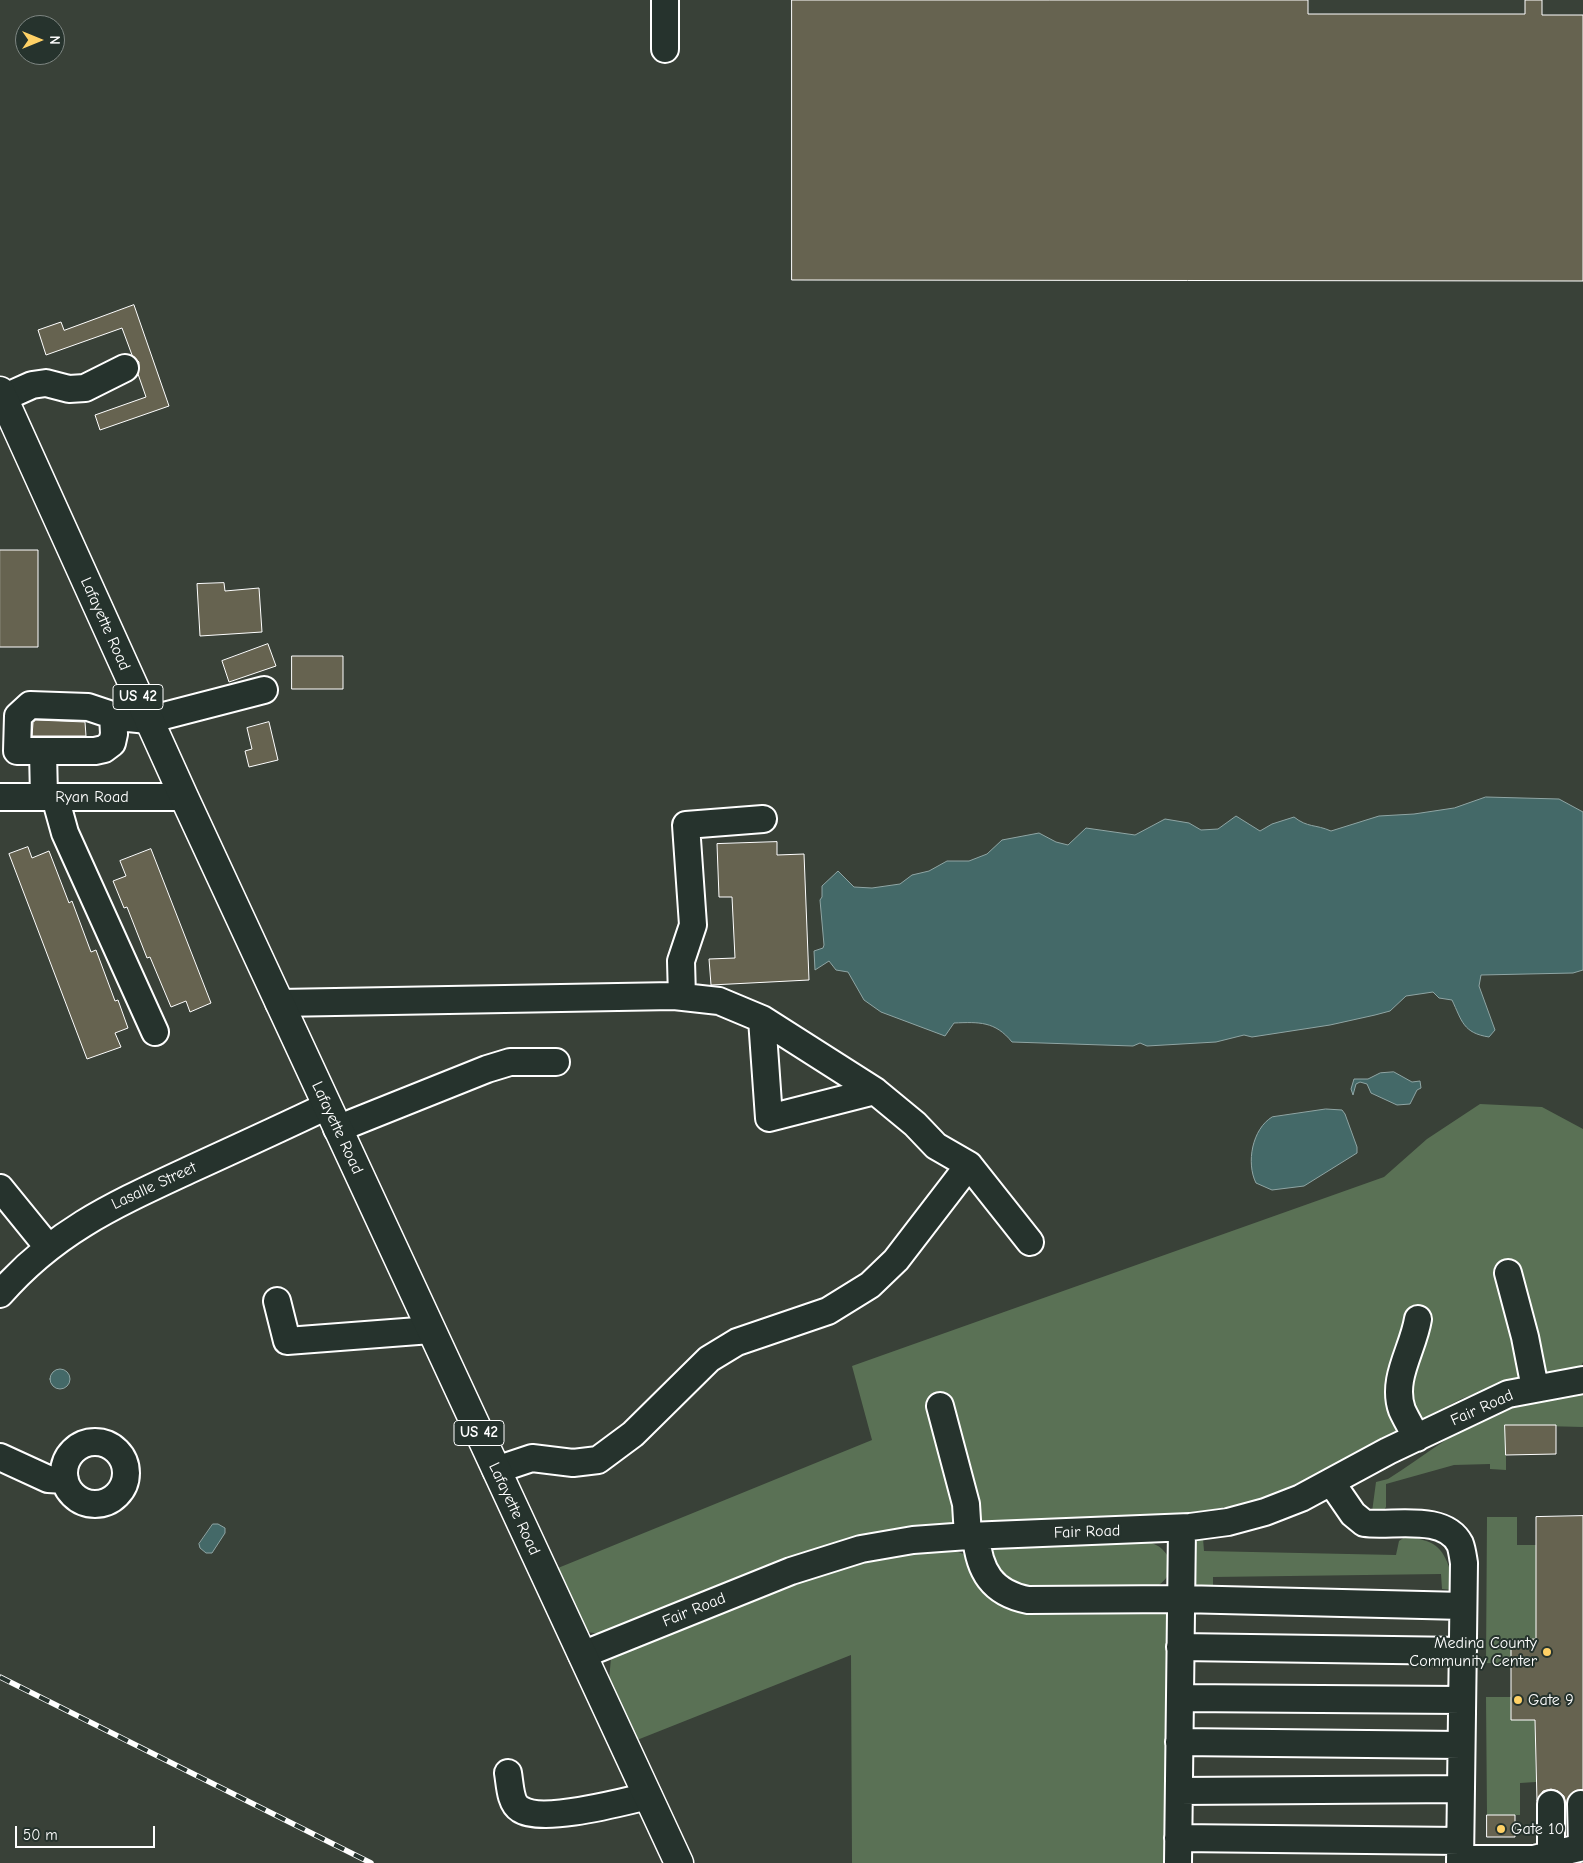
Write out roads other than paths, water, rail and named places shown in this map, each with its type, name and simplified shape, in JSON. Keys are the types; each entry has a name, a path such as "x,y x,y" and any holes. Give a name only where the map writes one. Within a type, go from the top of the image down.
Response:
{"main road":[{"name":"Lafayette Road","path":"2,394 148,720 679,1863"}],"street":[{"path":"665,0 665,49"},
{"path":"2,394 46,383 70,389 85,388 125,368"},
{"path":"114,716 112,743 104,749 95,751 17,751 18,716 30,705 88,707 114,716 148,720 264,690"},
{"path":"43,751 49,797 155,1032"},
{"name":"Ryan Road","path":"0,797 184,797"},
{"path":"682,997 681,961 693,925 686,825 763,819"},
{"path":"279,1003 682,997 719,1001 762,1018 876,1091 915,1124 936,1146 969,1165 1030,1242"},
{"path":"762,1018 769,1118 876,1091"},
{"name":"Lasalle Street","path":"0,1294 16,1276 48,1247 104,1210 332,1118 510,1062 556,1062"},
{"path":"496,1470 532,1458 573,1463 598,1460 633,1434 709,1359 738,1342 828,1311 870,1285 896,1260 969,1165"},
{"path":"0,1188 48,1247"},
{"path":"1508,1273 1525,1337 1535,1388"},
{"path":"277,1301 287,1341 431,1330"},
{"path":"1417,1438 1402,1410 1399,1384 1411,1349 1418,1320"},
{"name":"Fair Road","path":"582,1655 791,1572 861,1549 913,1540 972,1536 1182,1528 1228,1522 1265,1512 1301,1498 1417,1438 1508,1394 1583,1380"},
{"path":"940,1406 980,1563 998,1589 1008,1595 1038,1601 1181,1599 1464,1606"},
{"path":"0,1457 48,1479 65,1480"},
{"path":"1332,1482 1354,1514 1364,1523 1421,1523 1440,1527 1451,1533 1460,1544 1464,1563 1460,1855"},
{"path":"1182,1528 1178,1850 1460,1855 1534,1859 1582,1847 1581,1804"},
{"path":"1180,1647 1463,1651"},
{"path":"1180,1698 1462,1700"},
{"path":"1179,1742 1461,1745"},
{"path":"508,1774 514,1803 521,1810 534,1813 553,1814 582,1810 648,1796"},
{"path":"1179,1791 1461,1789"},
{"path":"1551,1804 1551,1855"}],"water":[{"path":"1486,797 1559,799 1583,812 1583,970 1573,973 1481,975 1479,986 1495,1030 1489,1037 1469,1029 1461,1020 1452,1000 1439,998 1433,992 1406,996 1390,1011 1375,1015 1330,1025 1252,1037 1244,1035 1216,1042 1147,1046 1140,1043 1133,1046 1012,1042 993,1026 979,1023 954,1023 945,1036 881,1012 864,1000 848,972 836,970 829,961 815,970 814,951 823,948 824,945 820,900 822,897 822,886 838,871 854,887 872,888 900,884 912,875 929,871 947,861 969,861 987,854 1002,840 1039,833 1056,842 1068,845 1086,828 1135,835 1165,819 1189,823 1201,830 1218,829 1236,816 1260,831 1272,824 1294,817 1303,823 1331,831 1379,816 1414,814 1454,808"},
{"path":"1394,1072 1412,1082 1420,1081 1421,1088 1417,1090 1410,1104 1397,1105 1371,1093 1367,1084 1360,1082 1356,1084 1353,1095 1351,1089 1354,1079 1368,1079 1380,1073"},
{"path":"1326,1109 1342,1110 1345,1114 1357,1147 1357,1153 1304,1186 1272,1190 1256,1183 1251,1166 1251,1156 1256,1138 1265,1122 1272,1117"},
{"path":"60,1369 67,1372 70,1379 67,1386 60,1389 53,1386 50,1379 53,1372"},
{"path":"213,1524 218,1524 225,1528 225,1533 212,1553 206,1553 200,1548 199,1544"}],"railway":[{"path":"0,1677 371,1863"}],"place":[{"name":"Medina County Community Center","path":"1547,1652"},
{"name":"Gate 9","path":"1518,1700"},
{"name":"Gate 10","path":"1501,1829"}]}
